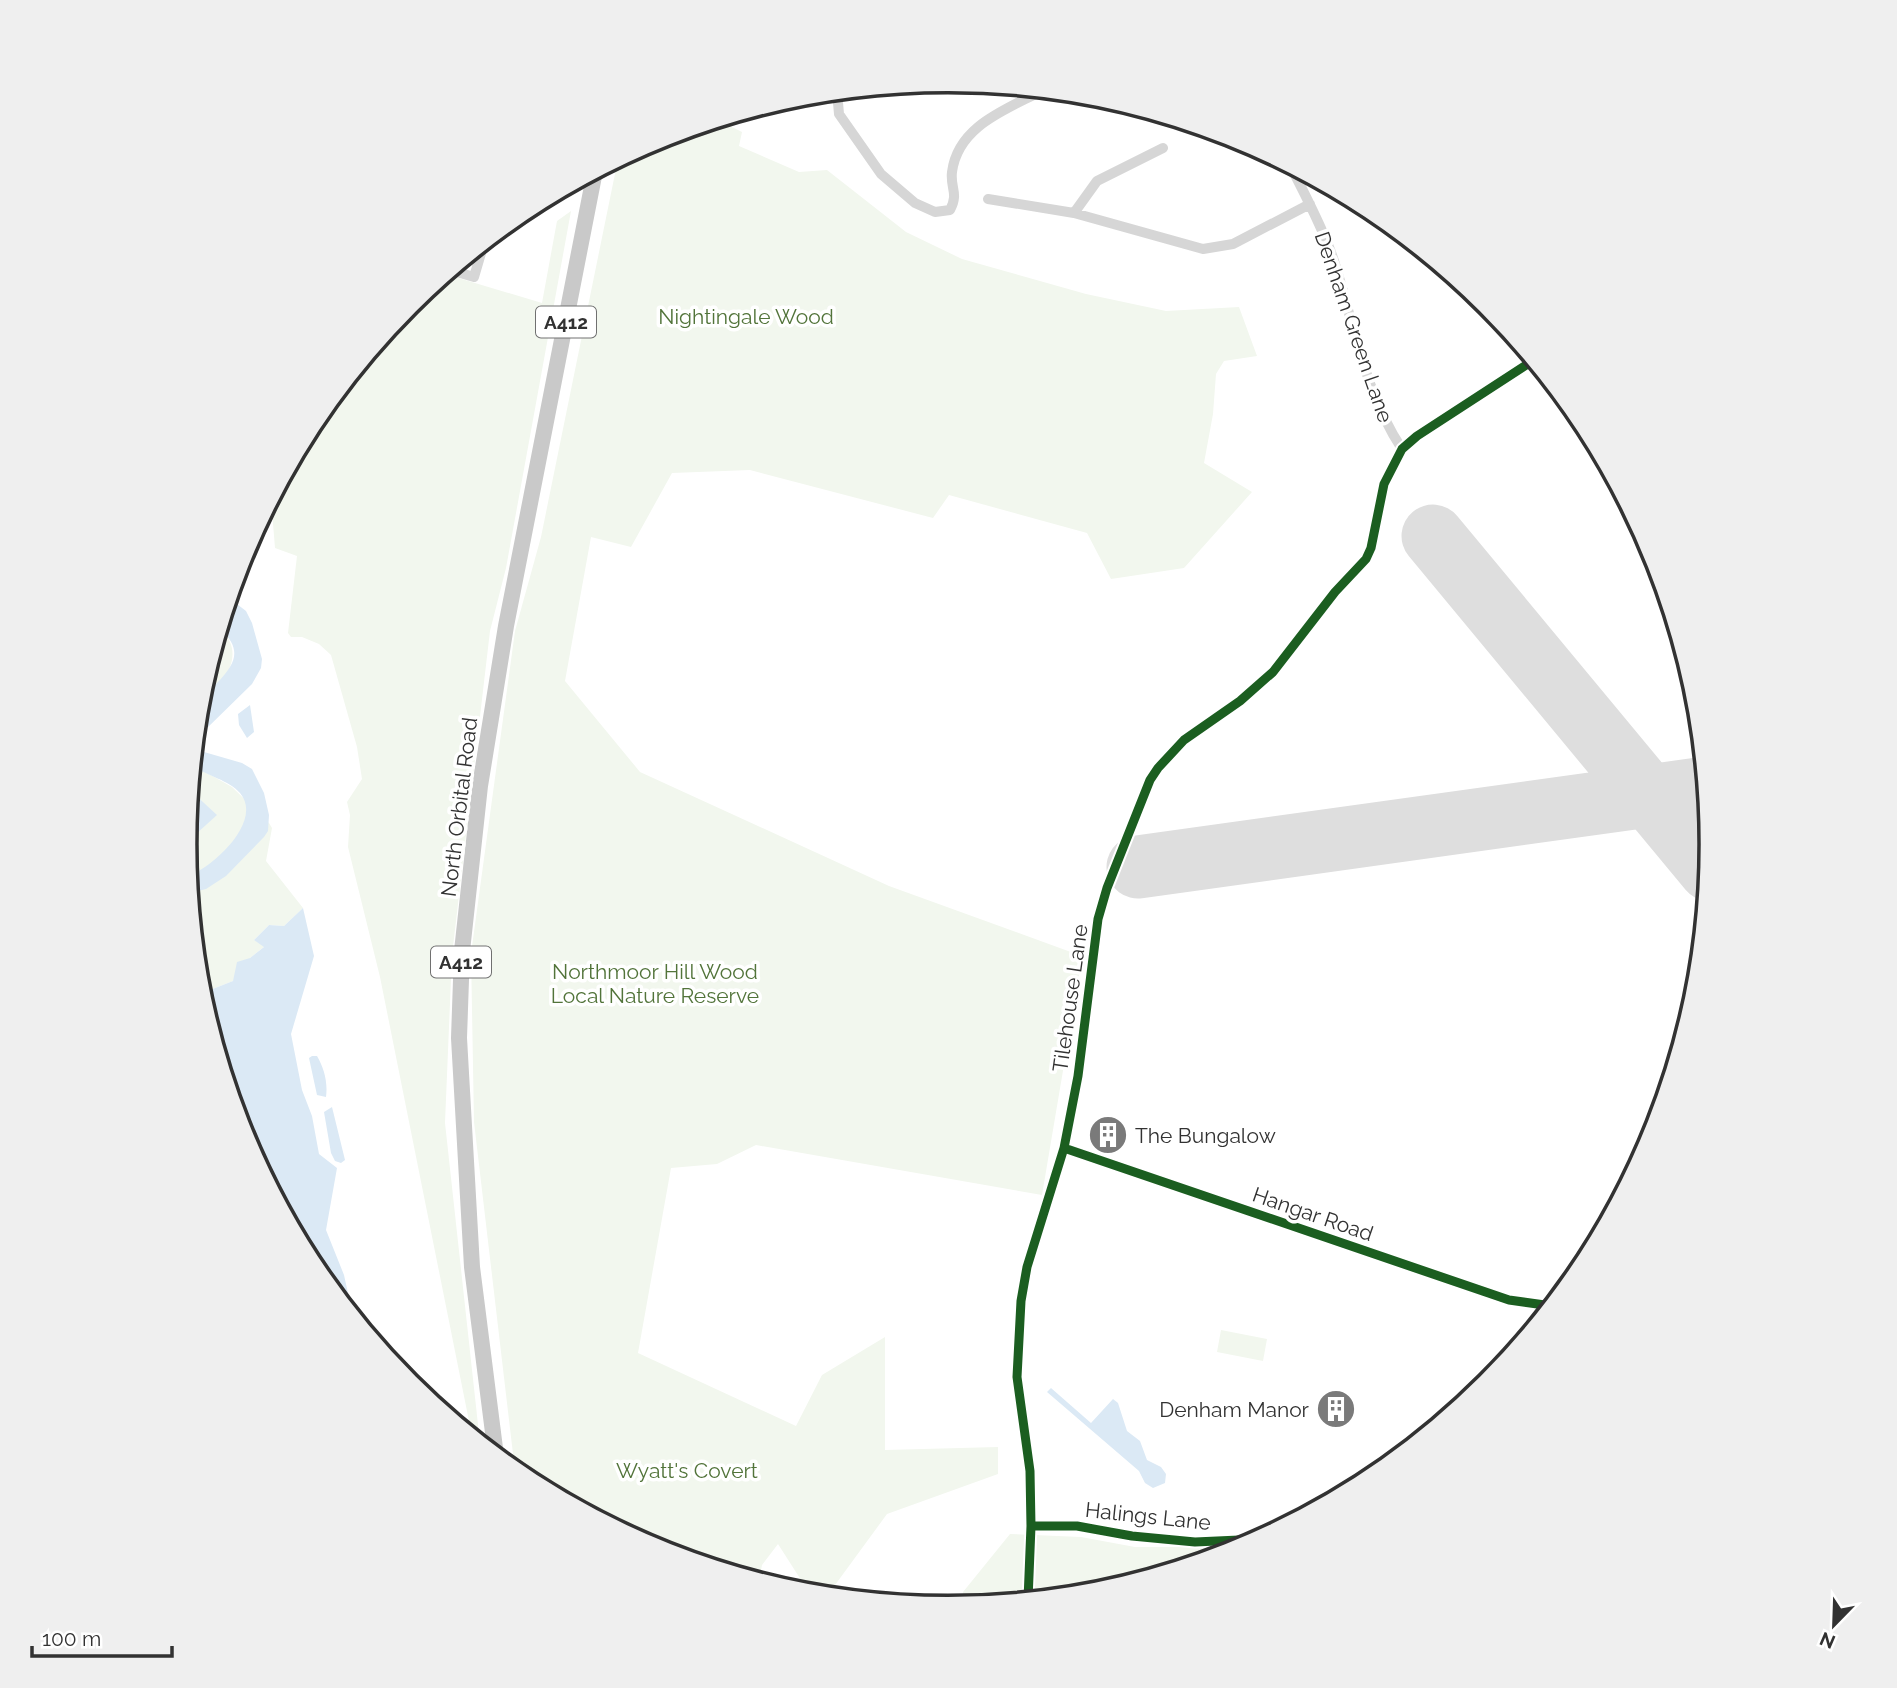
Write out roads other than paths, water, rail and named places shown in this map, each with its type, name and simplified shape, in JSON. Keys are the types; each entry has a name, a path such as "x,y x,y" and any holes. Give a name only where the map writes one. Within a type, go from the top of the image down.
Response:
{"main road":[{"name":"North Orbital Road","path":"494,1442 472,1267 458,1038 462,951 480,786 506,626 593,182"}],"street":[{"path":"838,101 839,114 881,174 915,203 935,212 950,210 956,199 952,173 961,145 977,128 1009,105 1027,97"},
{"path":"1074,213 1097,181 1163,148"},
{"name":"Denham Green Lane","path":"1297,179 1332,256 1369,383 1392,434 1402,449"},
{"path":"988,199 1074,213 1203,249 1233,244 1310,204"},
{"path":"460,273 474,277 480,257"},
{"name":"Tilehouse Lane","path":"1028,1591 1031,1527 1029,1466 1017,1377 1021,1301 1027,1267 1064,1148 1078,1076 1098,919 1107,888 1150,780 1184,740 1240,701 1273,672 1335,592 1366,559 1371,548 1384,484 1402,449 1417,436 1526,365"},
{"name":"Hangar Road","path":"1064,1148 1509,1300 1542,1305"},
{"name":"Halings Lane","path":"1031,1527 1077,1526 1132,1536 1195,1542 1231,1540"}],"place":[{"name":"The Bungalow","path":"1108,1135"},
{"name":"Denham Manor","path":"1336,1409"}],"park label":[{"name":"Nightingale Wood","path":"746,316"},
{"name":"Northmoor Hill Wood Local Nature Reserve","path":"655,983"},
{"name":"Wyatt's Covert","path":"687,1470"}]}
